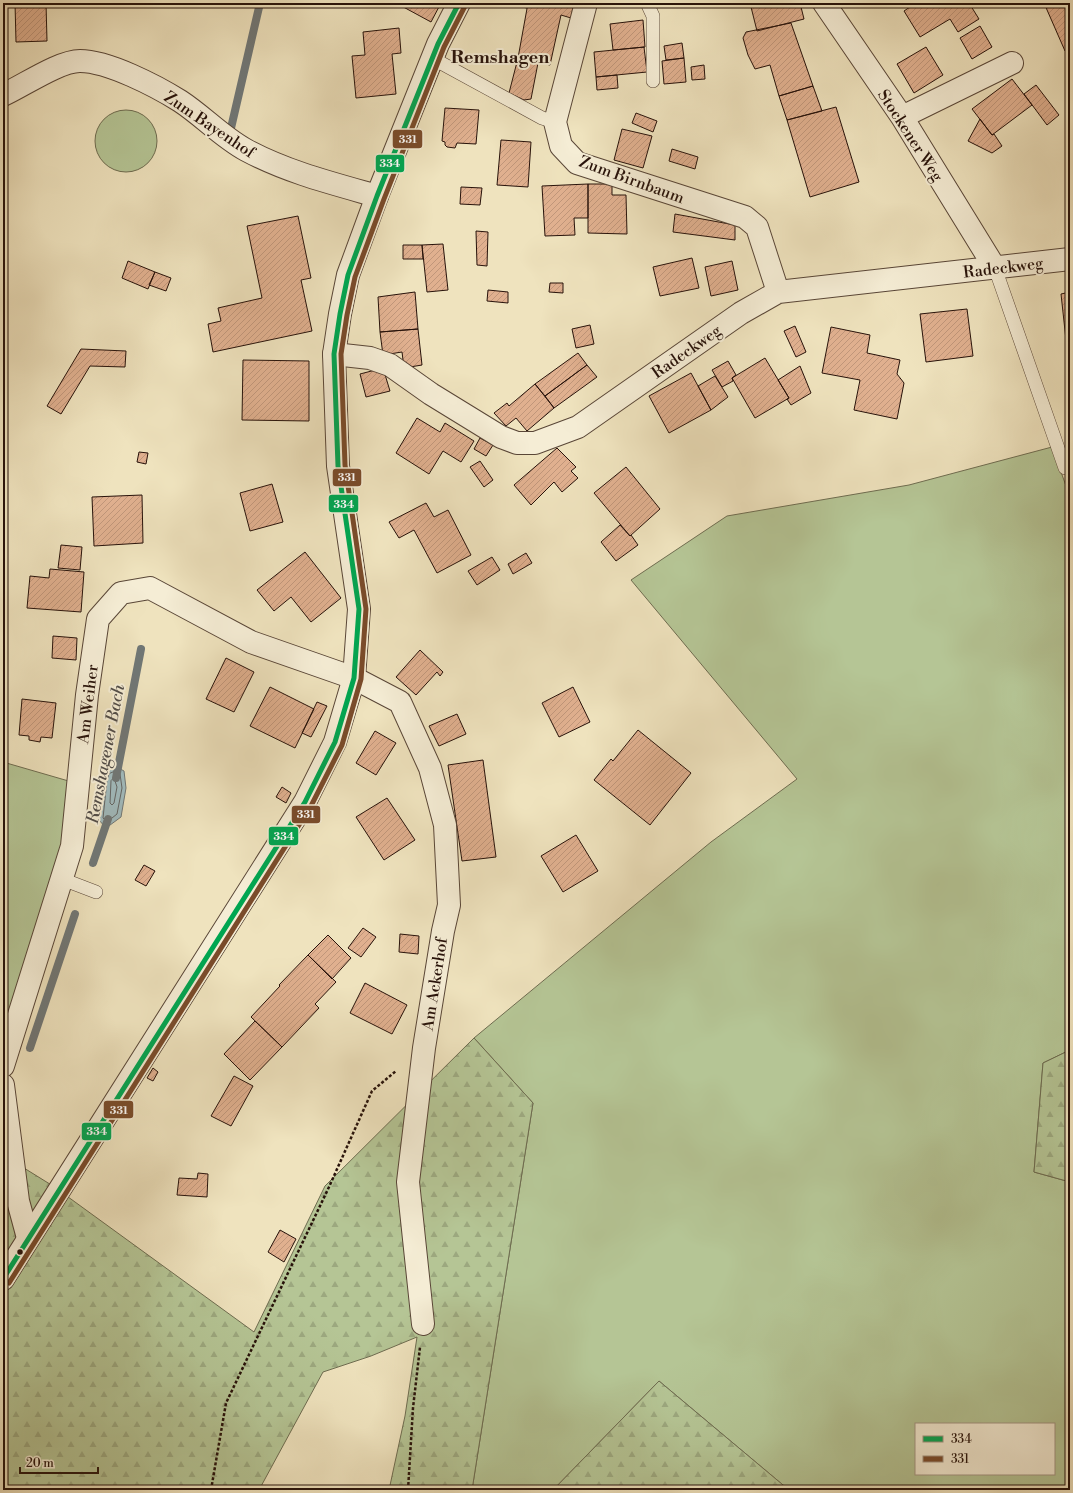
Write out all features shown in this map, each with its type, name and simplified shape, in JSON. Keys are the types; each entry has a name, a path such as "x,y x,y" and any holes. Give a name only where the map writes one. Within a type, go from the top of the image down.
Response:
{"street":[{"path":"3,1279 305,802 336,742 354,678 359,609 338,466 334,354 340,314 348,275 377,196 432,58 459,3"},
{"name":"Zum Birnbaum","path":"586,3 555,122 561,146 577,163 745,217 757,227 778,292"},
{"name":"Stockener Weg","path":"824,3 902,117 995,268"},
{"name":"Zum Bayenhof","path":"3,95 65,63 78,61 96,62 121,70 180,101 243,149 274,165 303,176 377,196"},
{"path":"902,117 1012,64"},
{"name":"Radeckweg","path":"334,354 370,358 390,365 431,394 501,437 517,443 535,443 578,427 741,313 778,292 1070,259"},
{"name":"Am Weiher","path":"3,1066 72,846 86,695 98,619 121,593 150,588 251,642 354,678"},
{"name":"Am Ackerhof","path":"354,678 400,702 430,768 445,825 450,905 443,931 424,1048 408,1182 423,1324"},
{"path":"3,1085 18,1201 28,1238"}],"lane":[{"path":"647,3 653,16 653,81"},
{"path":"432,58 542,118 555,122"},
{"path":"995,268 1064,468"},
{"path":"62,879 96,892"}],"path":[{"path":"211,1490 226,1403 329,1187 372,1091 424,1048"},
{"path":"408,1490 413,1408 423,1324"}],"green space":[{"path":"120,110 132,110 148,119 155,129 157,141 155,153 148,163 132,172 120,172 109,167 100,158 95,147 95,135 100,124 109,115"},
{"path":"1052,447 1070,497 1070,1050 1043,1063 1034,1172 1070,1182 1070,1490 789,1490 659,1381 553,1490 472,1490 533,1103 474,1038 711,842 797,779 631,580 727,516 909,485"},
{"path":"3,762 72,782 66,842 3,1044"},
{"path":"474,1038 533,1103 472,1490 389,1490 405,1416 417,1337 371,1356 323,1372 259,1490 3,1490 3,1155 53,1186 254,1332 325,1186"},
{"path":"1070,1050 1070,1182 1034,1172 1043,1063"},
{"path":"659,1381 789,1490 553,1490"}],"water":[{"path":"115,766 124,771 126,788 121,817 106,828 99,820 103,778 106,771"}],"building":[{"path":"15,3 46,3 47,41 16,42"},
{"path":"396,3 441,3 431,22"},
{"path":"502,3 528,3 527,8"},
{"path":"528,3 574,3 571,18 561,15 550,65 518,58"},
{"path":"750,3 800,3 804,19 757,31"},
{"path":"916,3 969,3 979,19 958,32 950,19 920,37 904,11"},
{"path":"1044,3 1070,3 1070,48 1065,51"},
{"path":"643,20 645,47 613,50 610,24"},
{"path":"791,23 813,86 779,96 770,65 755,69 748,55 743,38 746,32"},
{"path":"980,26 992,47 972,59 960,38"},
{"path":"399,28 401,53 392,54 396,94 356,98 352,56 365,55 363,32"},
{"path":"682,43 684,58 666,60 664,46"},
{"path":"644,47 647,72 596,77 594,52"},
{"path":"926,47 943,75 914,93 897,64"},
{"path":"518,58 538,63 531,99 524,100 509,93"},
{"path":"684,58 686,82 664,84 662,61"},
{"path":"704,65 705,79 692,80 691,67"},
{"path":"617,75 618,88 597,90 596,77"},
{"path":"1012,79 1032,105 992,135 972,109"},
{"path":"1036,85 1059,115 1047,125 1024,94"},
{"path":"813,86 822,111 787,120 779,96"},
{"path":"836,107 859,182 810,197 787,120"},
{"path":"445,108 479,110 476,144 457,143 455,148 447,147 445,145 445,142 442,141"},
{"path":"636,113 657,121 653,132 632,123"},
{"path":"980,119 992,135 994,134 1002,146 992,153 968,141"},
{"path":"622,129 652,136 643,168 614,160"},
{"path":"501,140 531,142 528,187 497,185"},
{"path":"672,149 698,157 695,169 669,161"},
{"path":"588,184 588,218 574,218 575,235 545,236 542,186"},
{"path":"588,184 612,184 612,195 626,195 627,234 588,233"},
{"path":"461,187 482,188 480,205 460,204"},
{"path":"675,214 735,225 735,240 673,232"},
{"path":"298,216 311,278 301,280 312,331 213,352 208,324 221,321 218,308 262,298 247,226"},
{"path":"476,231 488,232 487,266 477,265"},
{"path":"443,244 448,290 427,292 422,245"},
{"path":"403,245 422,245 423,259 403,259"},
{"path":"692,258 699,288 660,296 653,267"},
{"path":"128,261 155,272 148,289 122,278"},
{"path":"732,261 738,290 711,296 705,267"},
{"path":"155,272 171,278 166,291 149,285"},
{"path":"550,283 563,283 563,293 549,292"},
{"path":"488,290 508,292 508,303 487,301"},
{"path":"415,292 418,329 380,332 378,297"},
{"path":"1070,292 1070,339 1066,340 1061,294"},
{"path":"967,309 973,356 926,362 920,314"},
{"path":"590,325 594,344 576,348 572,329"},
{"path":"795,326 806,352 796,357 784,331"},
{"path":"831,327 870,335 867,353 900,360 897,374 904,383 897,419 854,410 860,380 822,373"},
{"path":"418,329 422,365 404,368 402,352 383,355 380,332"},
{"path":"81,349 126,351 125,367 90,366 61,414 47,406"},
{"path":"578,353 587,365 545,396 535,384"},
{"path":"765,358 789,398 755,418 732,378"},
{"path":"243,360 309,361 309,421 242,420"},
{"path":"728,361 736,375 732,378 733,381 722,387 712,370"},
{"path":"587,365 597,377 554,408 545,396"},
{"path":"800,366 811,393 791,405 787,399 789,398 778,380"},
{"path":"383,368 390,391 366,397 360,374"},
{"path":"691,373 711,410 669,433 649,396"},
{"path":"715,376 728,397 711,410 698,386"},
{"path":"535,384 554,408 527,431 516,418 506,426 494,413 507,403 509,406"},
{"path":"417,418 440,432 445,423 474,441 461,462 443,451 429,474 396,453"},
{"path":"480,438 493,445 486,456 474,449"},
{"path":"557,448 576,467 571,471 578,478 562,492 554,482 531,505 514,485"},
{"path":"139,452 148,453 146,464 137,462"},
{"path":"480,461 493,480 484,487 470,467"},
{"path":"626,467 660,509 630,536 594,493"},
{"path":"272,484 283,522 250,531 240,493"},
{"path":"142,495 143,543 94,546 92,497"},
{"path":"426,503 434,517 448,510 471,555 437,573 414,530 399,538 389,522"},
{"path":"620,525 630,536 631,535 638,545 616,561 601,542"},
{"path":"61,545 82,547 80,570 58,568"},
{"path":"305,552 341,598 311,622 291,597 274,611 257,590"},
{"path":"526,553 532,563 513,574 508,564"},
{"path":"492,557 500,570 477,585 468,571"},
{"path":"50,569 84,572 81,612 27,608 30,576 49,578"},
{"path":"53,636 77,638 76,660 52,658"},
{"path":"420,650 443,672 440,676 437,672 416,695 396,677"},
{"path":"226,658 254,672 234,712 206,699"},
{"path":"270,687 314,709 295,748 250,726"},
{"path":"573,687 590,722 559,737 542,703"},
{"path":"22,699 56,703 52,738 41,737 40,742 29,740 29,736 19,735"},
{"path":"317,702 327,706 311,737 302,733"},
{"path":"457,714 466,734 439,746 429,726"},
{"path":"638,730 691,773 650,825 594,780 611,759 613,761"},
{"path":"375,731 396,743 376,775 356,763"},
{"path":"483,760 496,857 462,861 448,765"},
{"path":"282,787 291,793 286,803 276,797"},
{"path":"387,798 415,840 384,860 356,817"},
{"path":"576,835 598,871 563,892 541,856"},
{"path":"144,865 155,871 146,886 135,880"},
{"path":"363,928 376,937 361,957 348,948"},
{"path":"400,934 419,936 418,954 399,952"},
{"path":"328,935 351,958 332,979 308,955"},
{"path":"308,955 336,982 315,1004 319,1008 282,1047 251,1017"},
{"path":"365,983 407,1005 392,1034 350,1013"},
{"path":"255,1021 282,1047 250,1080 224,1054"},
{"path":"153,1068 158,1072 153,1081 147,1078"},
{"path":"234,1076 253,1086 231,1126 211,1116"},
{"path":"198,1173 208,1174 207,1197 177,1195 179,1178 197,1179"},
{"path":"280,1230 296,1239 284,1262 268,1252"}],"waterway":[{"name":"Remshagener Bach","path":"231,128 260,3"},
{"name":"Remshagener Bach","path":"116,778 141,649"},
{"name":"Remshagener Bach","path":"93,863 108,819"},
{"name":"Remshagener Bach","path":"30,1048 75,914"}],"transit line":[{"name":"334","path":"3,1279 305,802 335,742 354,678 359,609 338,466 334,354 340,314 348,275 377,196 438,44 459,3"},
{"name":"331","path":"9,1283 311,806 342,745 361,679 366,609 345,465 341,354 347,315 355,277 384,199 444,47 465,6"}],"district":[{"name":"Remshagen","path":"500,57"}]}
